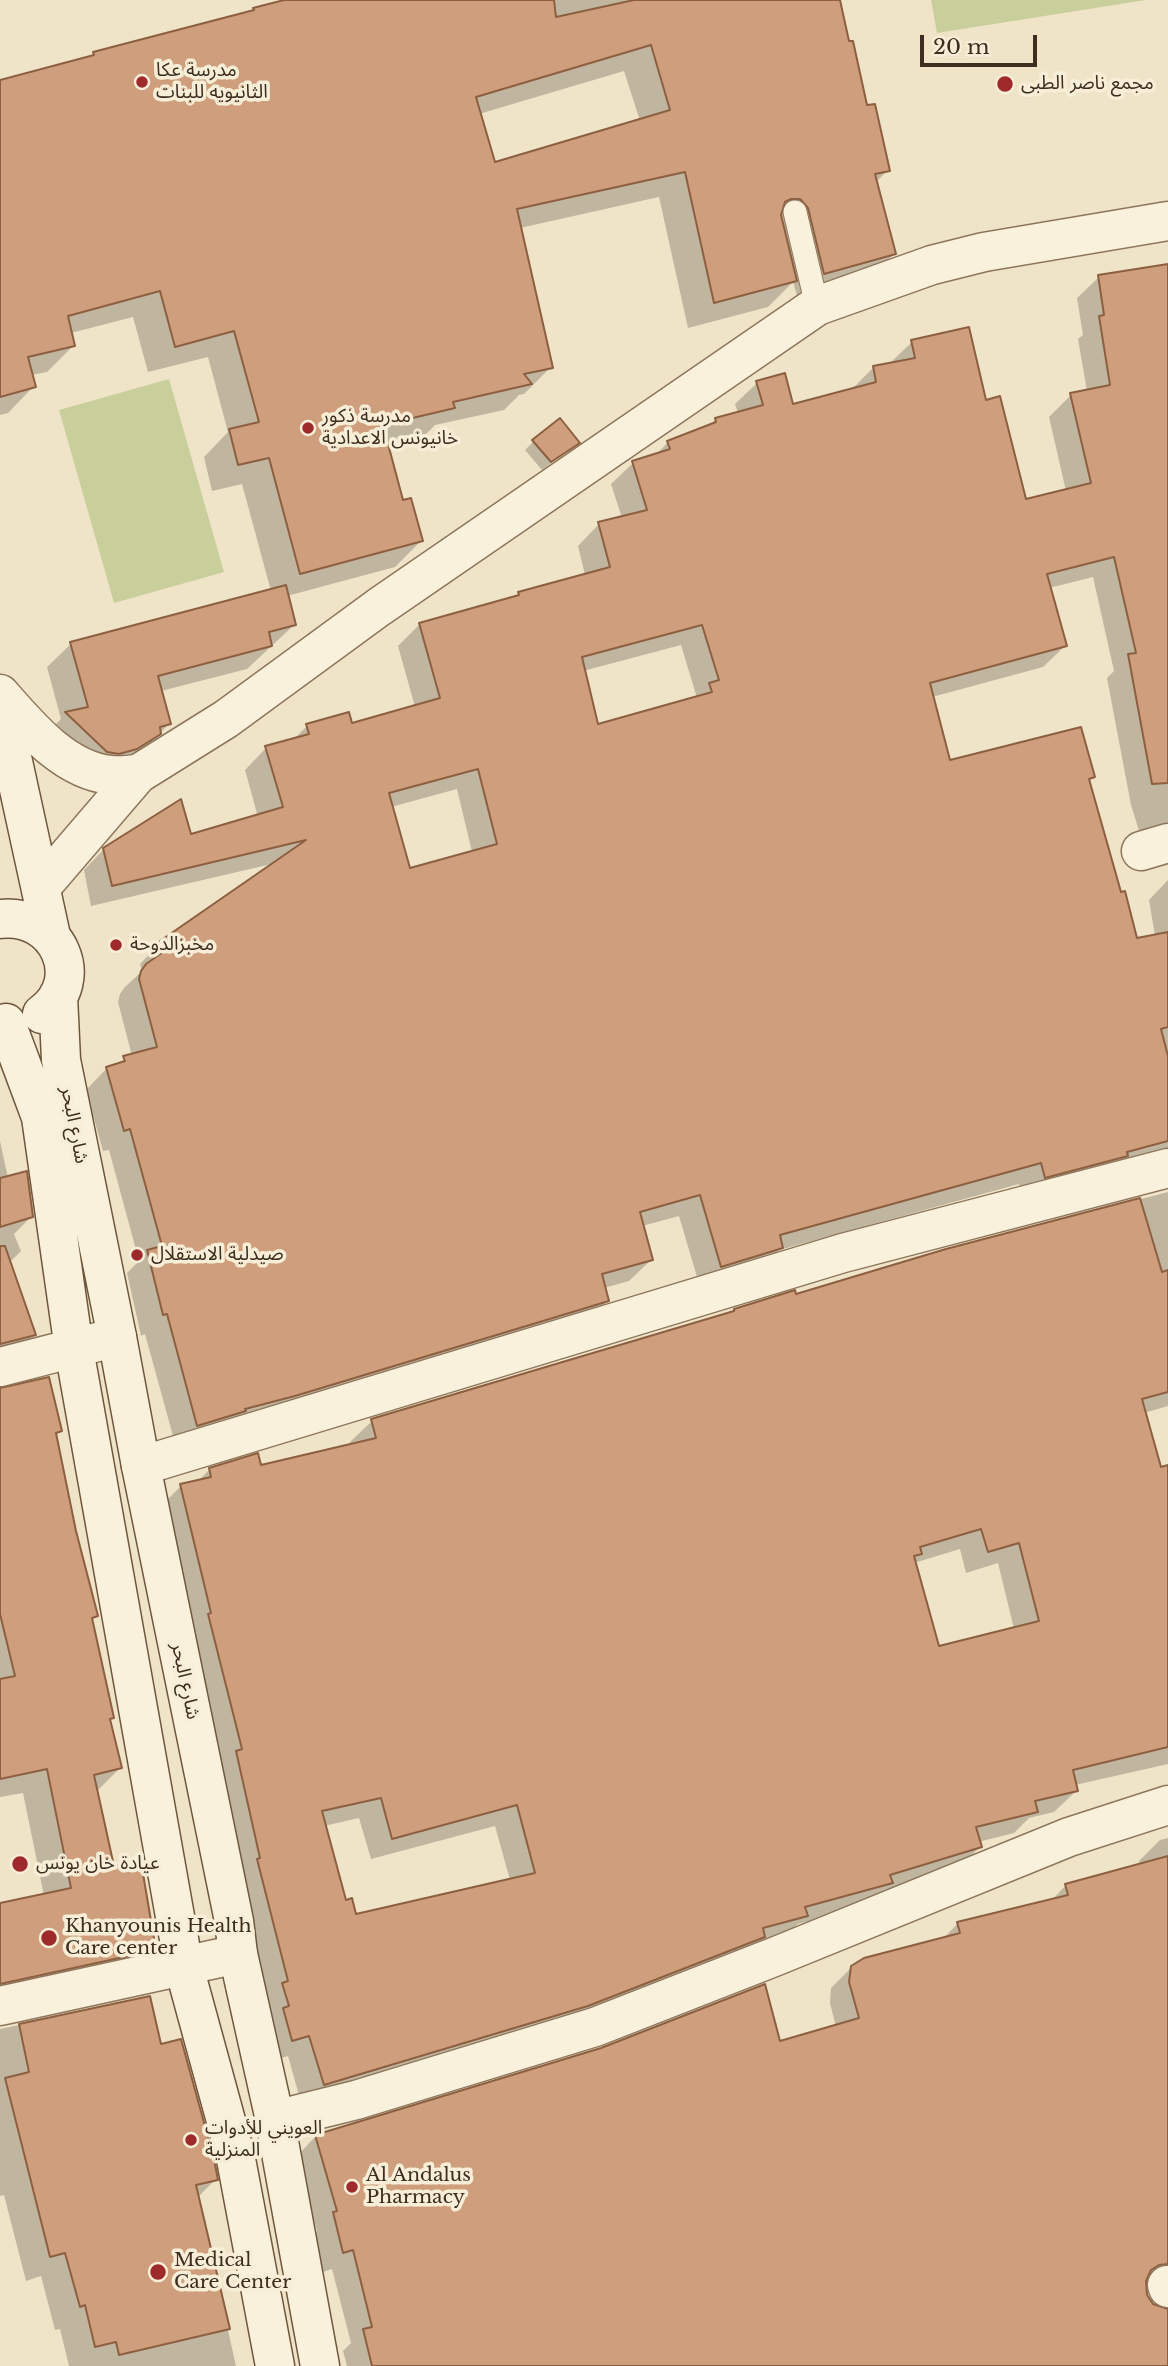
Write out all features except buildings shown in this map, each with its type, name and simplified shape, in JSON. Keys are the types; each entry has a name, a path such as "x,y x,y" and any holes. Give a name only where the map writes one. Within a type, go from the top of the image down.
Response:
{"street":[{"path":"42,886 138,774 226,719 379,607 817,306 932,265 984,252 1168,221"},
{"path":"0,694 48,745 83,768 110,775 138,774"},
{"path":"0,702 51,936"},
{"path":"0,919 20,918 37,924 51,936"},
{"name":"شارع البحر","path":"51,936 60,949 64,965 58,996 61,1060 234,1921 238,1954 275,2120 320,2366"},
{"path":"3,1023 20,1023 36,1018 49,1009 58,996"},
{"name":"شارع البحر","path":"3,1023 41,1116 74,1349 184,1967 235,2154 275,2366"},
{"path":"141,1465 843,1253 1168,1168"},
{"path":"0,1367 117,1337"},
{"path":"275,2120 356,2100 595,2027 774,1958 1069,1837 1168,1805"},
{"path":"0,2006 238,1954"}],"lane":[{"path":"795,212 817,306"}],"green space":[{"path":"931,0 1146,0 937,33"},
{"path":"169,379 224,572 114,603 59,410"}],"place":[{"name":"مدرسة عكا الثانيويه للبنات","path":"142,82"},
{"name":"مجمع ناصر الطبى","path":"1005,84"},
{"name":"مدرسة ذكور خانيونس الاعدادية","path":"308,428"},
{"name":"مخبزالدوحة","path":"116,945"},
{"name":"صيدلية الاستقلال","path":"137,1255"},
{"name":"عيادة خان يونس","path":"20,1864"},
{"name":"Khanyounis Health Care center","path":"49,1938"},
{"name":"العويني للأدوات المنزلية","path":"191,2140"},
{"name":"Al Andalus Pharmacy","path":"352,2187"},
{"name":"Medical Care Center","path":"158,2272"}]}
